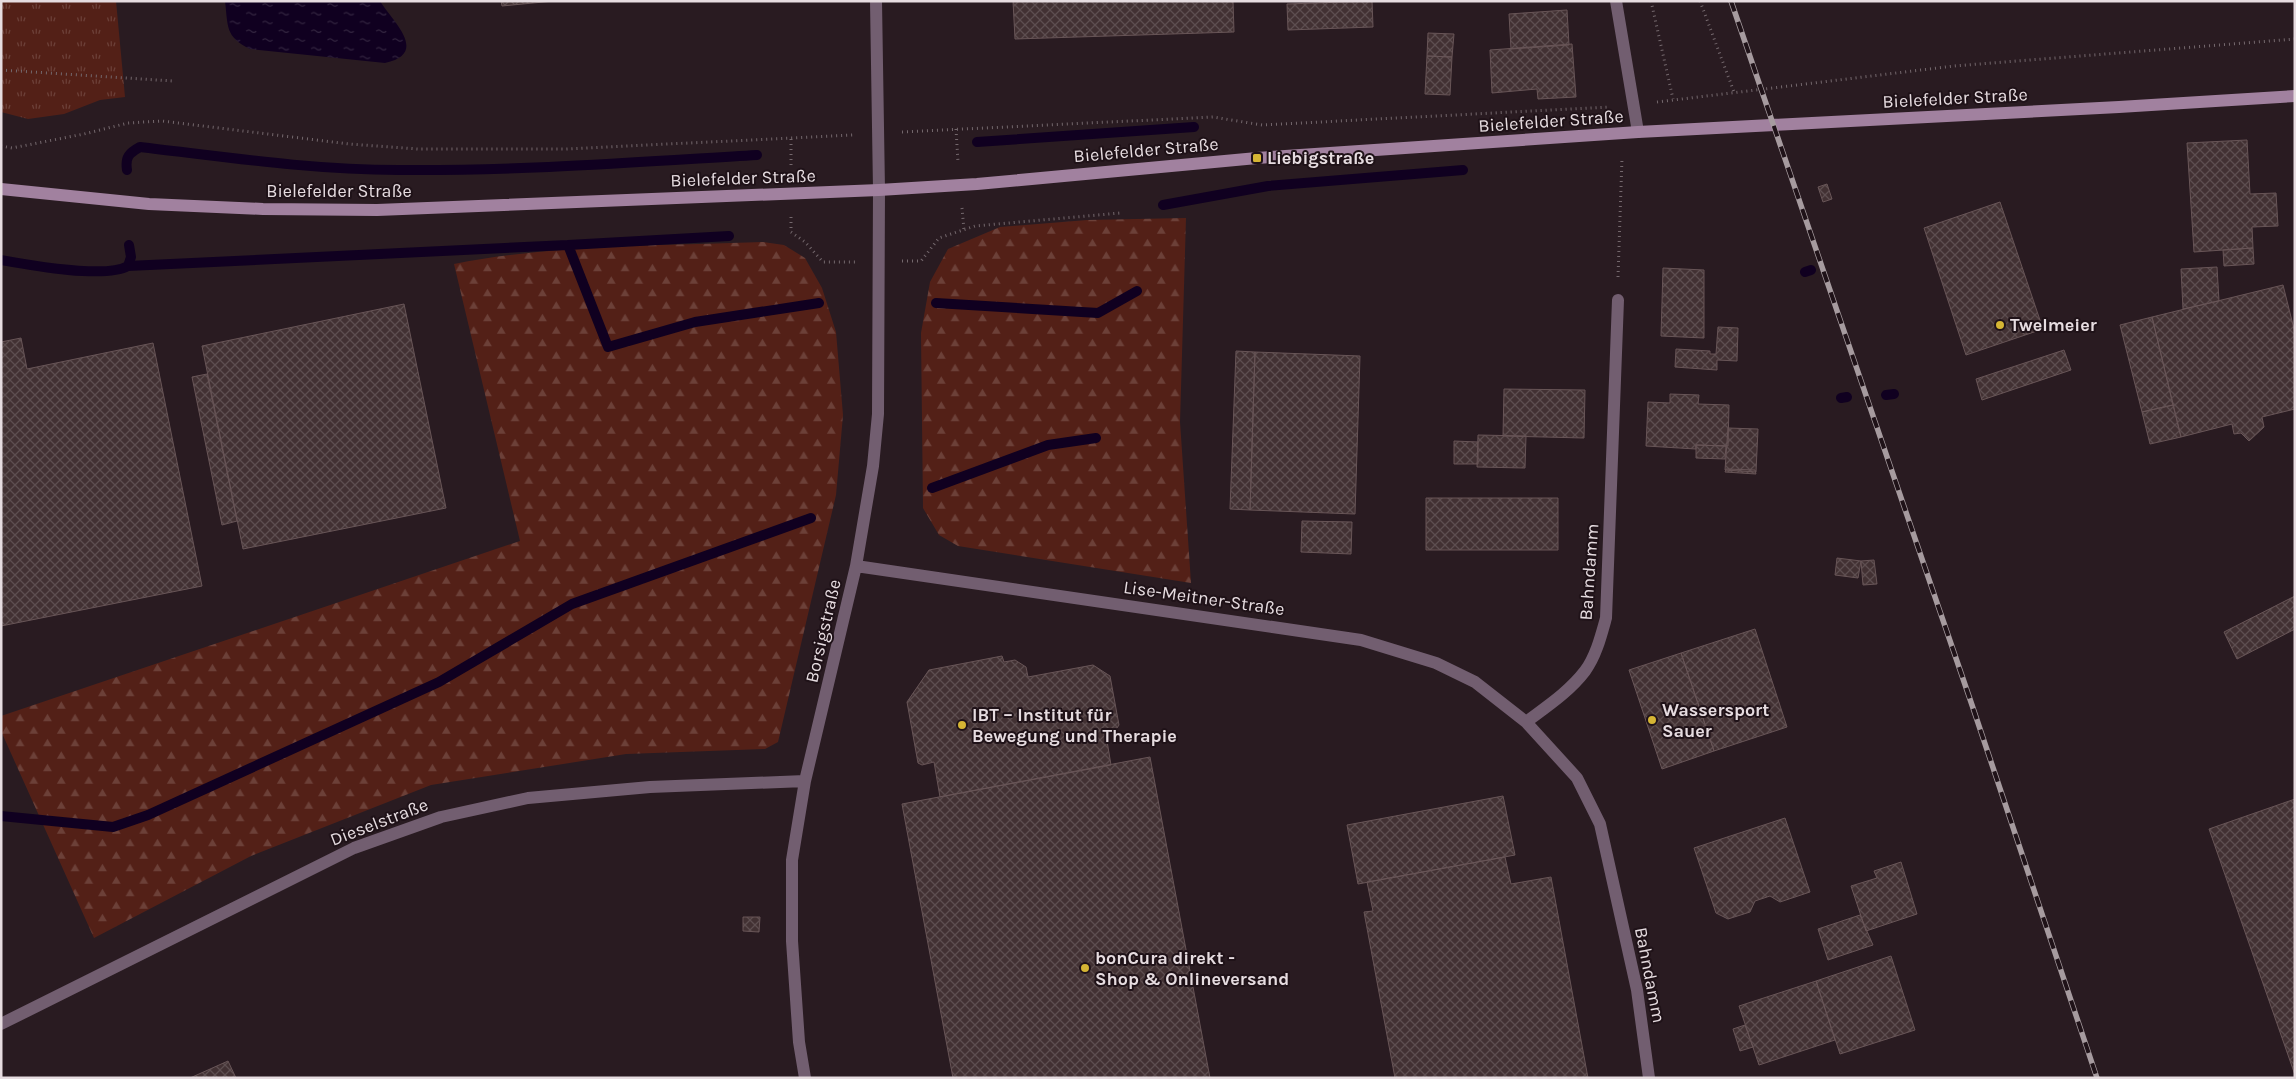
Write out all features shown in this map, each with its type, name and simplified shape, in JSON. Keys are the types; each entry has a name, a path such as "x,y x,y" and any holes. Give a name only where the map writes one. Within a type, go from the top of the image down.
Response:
{"main road":[{"name":"Bielefelder Straße","path":"1,189 149,204 263,210 377,210 880,190 969,184 1267,157 1638,132 2295,96"}],"street":[{"path":"876,1 880,190"},
{"path":"1616,1 1638,132"},
{"name":"Borsigstraße","path":"806,1078 799,1042 792,941 792,860 805,781 856,566 874,466 878,414 880,190"},
{"name":"Bahndamm","path":"1618,300 1606,618 1599,645 1585,671 1562,694 1526,722 1577,778 1600,824 1637,990 1650,1078"},
{"name":"Lise-Meitner-Straße","path":"856,566 1361,640 1436,663 1475,682 1526,722"},
{"name":"Dieselstraße","path":"1,1024 354,848 441,817 528,798 650,787 805,781"}],"path":[{"path":"1652,1 1673,99"},
{"path":"1700,1 1734,92"},
{"path":"1,146 12,148 128,123 162,121 349,144 418,149 566,149 1213,117 1262,125 1635,106 1673,99 1954,66 2295,39"},
{"path":"1,70 173,81"},
{"path":"956,129 958,154"},
{"path":"1618,300 1621,160 1638,132"},
{"path":"791,139 791,168"},
{"path":"791,232 805,242 824,262 921,261 939,238 975,226 1120,213"}],"green space":[{"path":"1,1 116,1 125,97 100,100 64,114 28,119 1,112"},
{"path":"1186,218 1180,422 1191,583 958,546 939,535 923,508 921,333 930,282 948,249 1000,227 1087,220"},
{"path":"763,242 784,245 805,258 822,288 836,332 843,415 836,495 778,742 765,749 626,754 431,785 251,856 94,938 1,731 1,716 520,541 454,264 492,257 569,249"}],"water":[{"path":"225,1 380,1 404,36 405,52 398,58 385,63 250,49 236,40 229,30"}],"building":[{"path":"501,1 554,1 502,6"},
{"path":"1013,1 1233,1 1234,32 1015,39"},
{"path":"1372,1 1373,27 1288,30 1287,4"},
{"path":"1567,10 1569,45 1511,49 1509,14"},
{"path":"1428,33 1454,34 1452,57 1427,56"},
{"path":"1572,44 1576,97 1538,99 1537,89 1492,93 1490,50"},
{"path":"1427,56 1452,57 1450,95 1425,94"},
{"path":"2247,140 2250,194 2276,193 2278,226 2252,227 2253,248 2194,252 2187,143"},
{"path":"1827,184 1832,199 1823,202 1818,187"},
{"path":"2000,202 2043,329 1966,355 1924,228"},
{"path":"2253,248 2254,264 2224,266 2223,250"},
{"path":"2217,267 2219,301 2183,309 2181,269"},
{"path":"1663,268 1704,270 1704,338 1661,336"},
{"path":"2283,285 2295,333 2295,409 2262,417 2264,427 2249,441 2241,433 2234,434 2232,424 2181,437 2152,317"},
{"path":"404,304 446,508 243,549 202,346"},
{"path":"2152,317 2173,405 2142,412 2120,325"},
{"path":"1718,327 1738,328 1737,361 1717,360 1717,370 1675,367 1676,349 1710,351 1710,354 1716,354"},
{"path":"21,338 27,369 153,343 202,586 1,626 1,342"},
{"path":"2064,350 2071,370 1982,400 1976,379"},
{"path":"1236,351 1255,352 1250,510 1230,509"},
{"path":"1255,352 1360,356 1355,514 1250,510"},
{"path":"207,374 237,521 222,525 192,377"},
{"path":"1504,389 1585,390 1584,438 1503,436"},
{"path":"1670,394 1699,395 1698,404 1729,405 1728,446 1696,445 1696,449 1646,446 1648,402 1670,403"},
{"path":"2173,405 2181,437 2150,444 2142,412"},
{"path":"1728,428 1758,429 1756,472 1725,470"},
{"path":"1478,435 1526,436 1525,468 1477,467"},
{"path":"1454,441 1478,442 1478,464 1454,464"},
{"path":"1696,445 1726,446 1725,459 1696,458"},
{"path":"1726,469 1755,470 1756,474 1725,472"},
{"path":"1426,498 1558,498 1558,550 1426,550"},
{"path":"1302,521 1352,522 1351,554 1301,552"},
{"path":"1837,558 1861,561 1858,578 1835,575"},
{"path":"1874,560 1877,584 1863,585 1861,561"},
{"path":"2295,596 2295,629 2237,659 2224,632"},
{"path":"1755,629 1787,727 1714,751 1681,653"},
{"path":"1681,653 1714,751 1662,769 1629,670"},
{"path":"1002,656 1004,662 1015,660 1026,667 1028,677 1093,665 1110,676 1119,725 1117,728 1105,729 1111,765 940,797 934,762 922,765 918,763 907,702 929,670"},
{"path":"1150,757 1210,1078 953,1078 902,804"},
{"path":"1503,796 1515,855 1358,884 1347,825"},
{"path":"2295,799 2295,1075 2209,829"},
{"path":"1785,818 1810,892 1780,902 1770,896 1755,901 1750,912 1728,919 1716,913 1694,848"},
{"path":"1505,857 1511,884 1551,877 1588,1078 1395,1078 1364,912 1373,911 1367,882"},
{"path":"1901,862 1917,914 1866,931 1851,886 1877,878 1874,871"},
{"path":"1860,915 1873,945 1828,960 1818,929"},
{"path":"743,917 760,917 759,932 743,931"},
{"path":"1891,956 1915,1030 1840,1054 1816,981"},
{"path":"1816,981 1835,1040 1759,1065 1739,1006"},
{"path":"1745,1025 1753,1047 1740,1051 1733,1029"},
{"path":"228,1061 236,1078 190,1078"}],"waterway":[{"path":"977,142 1194,127"},
{"path":"127,170 129,156 140,147 334,168 399,170 533,168 757,155"},
{"path":"1163,205 1268,186 1463,170"},
{"path":"568,245 729,236"},
{"path":"1,260 66,270 117,270 128,266 131,257 129,245"},
{"path":"128,266 568,245 608,347 695,322 819,303"},
{"path":"1805,272 1811,270"},
{"path":"936,303 1098,313 1137,291"},
{"path":"1886,395 1894,394"},
{"path":"1841,398 1847,397"},
{"path":"932,488 1048,445 1096,438"},
{"path":"1,816 113,827 148,815 439,682 572,604 811,518"}],"railway":[{"path":"1731,1 1972,705 2097,1078"}],"place":[{"name":"Liebigstraße","path":"1257,158"},
{"name":"Twelmeier","path":"2000,325"},
{"name":"Wassersport Sauer","path":"1652,720"},
{"name":"IBT – Institut für Bewegung und Therapie","path":"962,725"},
{"name":"bonCura direkt - Shop & Onlineversand","path":"1085,968"}]}
